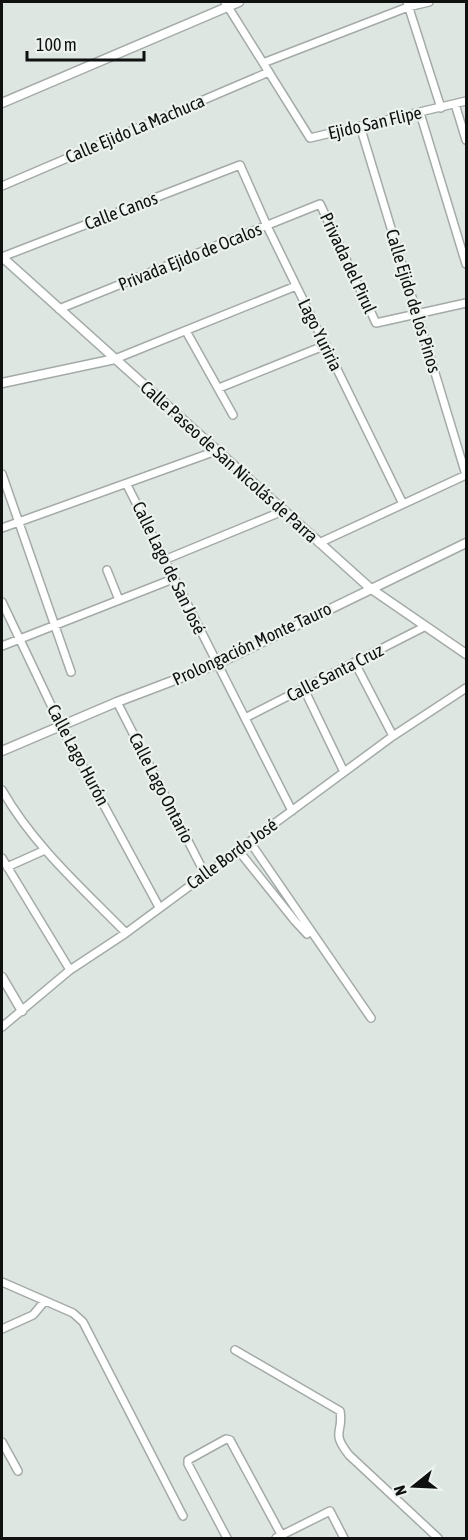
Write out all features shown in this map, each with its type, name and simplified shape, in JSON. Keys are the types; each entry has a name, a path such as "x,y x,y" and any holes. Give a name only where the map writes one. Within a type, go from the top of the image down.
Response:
{"street":[{"path":"2,103 226,4 239,2"},
{"path":"263,63 407,4 429,2"},
{"path":"226,4 269,72"},
{"path":"407,4 441,108"},
{"name":"Ejido San Flipe","path":"269,72 310,138 466,101"},
{"name":"Calle Ejido La Machuca","path":"2,186 269,72"},
{"path":"455,104 466,140"},
{"path":"420,112 466,264"},
{"name":"Calle Ejido de los Pinos","path":"360,126 466,475"},
{"name":"Lago Yuriria","path":"240,165 267,226 403,504"},
{"name":"Calle Canos","path":"2,257 240,165"},
{"name":"Privada del Pirul","path":"320,204 376,323 417,314"},
{"name":"Privada Ejido de Ocalos","path":"59,309 320,204"},
{"name":"Calle Paseo de San Nicolás de Parra","path":"2,257 370,588 466,654"},
{"path":"2,383 115,359 296,286"},
{"path":"417,314 466,303"},
{"path":"186,331 233,415"},
{"path":"219,388 326,345"},
{"path":"2,528 128,485 216,451"},
{"path":"2,474 71,672"},
{"path":"319,543 466,475"},
{"name":"Calle Lago de San José","path":"128,485 173,579 292,811"},
{"path":"164,560 283,511"},
{"name":"Prolongación Monte Tauro","path":"2,751 117,702 217,664 466,543"},
{"path":"108,570 119,600"},
{"path":"2,646 173,579"},
{"name":"Calle Lago Hurón","path":"2,602 61,726 159,907"},
{"name":"Calle Santa Cruz","path":"245,718 424,627"},
{"path":"355,663 393,736"},
{"name":"Calle Bordo José","path":"2,1027 70,970 126,933 393,736 466,688"},
{"path":"304,689 344,772"},
{"name":"Calle Lago Ontario","path":"117,702 205,874"},
{"path":"2,790 17,817 45,850 126,933"},
{"path":"250,842 371,1018"},
{"path":"7,867 45,850"},
{"path":"238,850 295,921 318,944"},
{"path":"2,858 70,970"},
{"path":"2,977 22,1011"},
{"path":"2,1282 73,1313 83,1322 183,1516"},
{"path":"2,1329 33,1315 44,1302"},
{"path":"234,1350 340,1411 341,1417 337,1432 340,1444 438,1539"},
{"path":"227,1539 188,1464 188,1460 226,1439 230,1440 280,1538 330,1511 344,1539"},
{"path":"2,1442 18,1471"}]}
